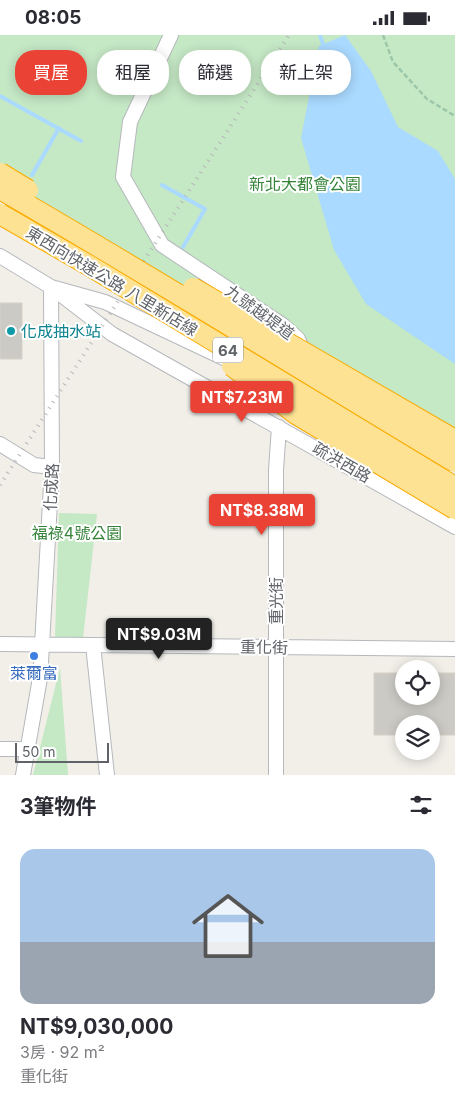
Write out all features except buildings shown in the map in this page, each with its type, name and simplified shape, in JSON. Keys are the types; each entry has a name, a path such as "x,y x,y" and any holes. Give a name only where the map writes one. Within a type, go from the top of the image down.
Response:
{"highway":[{"path":"0,173 159,269 455,440"},
{"name":"東西向快速公路 八里新店線","path":"0,189 149,275 214,317 455,462"},
{"name":"東西向快速公路 八里新店線","path":"0,214 455,487"},
{"path":"149,302 296,414 455,509"}],"street":[{"name":"九號越堤道","path":"51,287 105,302 277,383 292,375 301,357 302,348 298,339 284,326 162,245 123,177 130,122 171,35"},
{"path":"0,256 51,287"},
{"name":"疏洪西路","path":"51,287 112,334 455,527"},
{"name":"化成路","path":"23,775 40,678 42,645 52,467 51,287"},
{"name":"重光街","path":"276,775 276,470 279,427"},
{"path":"0,444 34,465 52,467"},
{"name":"重化街","path":"0,644 455,649"},
{"path":"93,645 107,775"},
{"path":"0,749 28,749"}],"path":[{"path":"383,35 393,62 427,99 455,116"}],"green space":[{"name":"新北大都會公園","path":"0,35 455,35 455,442 0,180"},
{"name":"福祿4號公園","path":"59,513 97,514 83,638 55,638"},
{"path":"60,668 68,775 33,775"}],"water":[{"path":"345,35 371,71 398,127 438,151 455,179 455,364 366,304 334,250 301,138 309,95 351,95 351,50 318,50 319,46"}],"waterway":[{"path":"320,35 325,50"},
{"path":"0,96 81,141"},
{"path":"32,175 59,128"},
{"path":"162,185 205,209 183,247"}],"railway":[{"path":"0,485 289,35"}],"place":[{"name":"化成抽水站","path":"11,331"},
{"name":"萊爾富","path":"34,656"}]}
